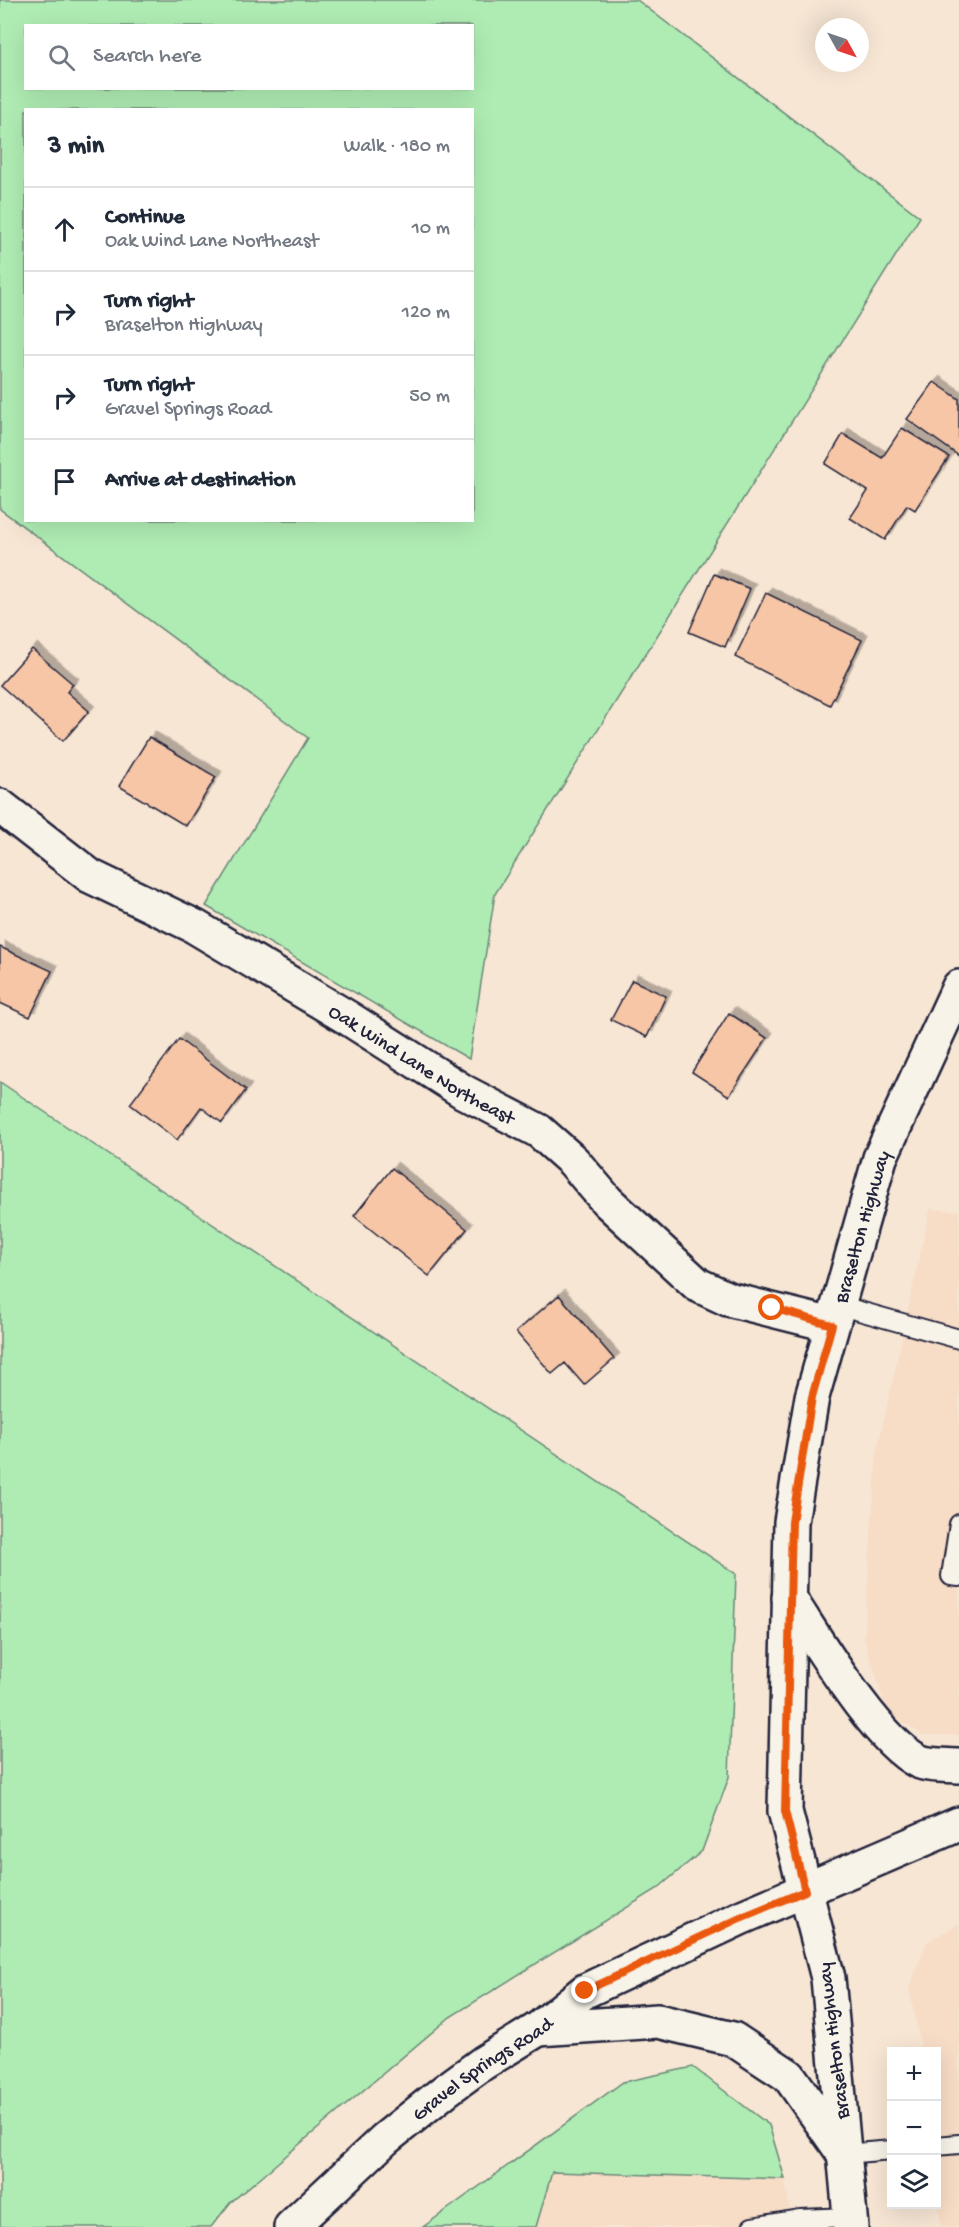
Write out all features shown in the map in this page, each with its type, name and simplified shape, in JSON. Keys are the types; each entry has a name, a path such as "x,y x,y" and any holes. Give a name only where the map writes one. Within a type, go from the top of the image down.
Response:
{"main road":[{"name":"Oak Wind Lane Northeast","path":"0,806 90,876 194,926 348,1018 464,1092 539,1131 573,1161 607,1201 698,1285 728,1299 835,1315"},
{"name":"Braselton Highway","path":"851,2222 828,1978 785,1811 792,1522 812,1397 880,1158 959,987"},
{"path":"789,1598 845,1681 891,1739 919,1762 959,1766"},
{"name":"Gravel Springs Road","path":"291,2227 385,2139 446,2090 483,2063 538,2029 585,1991 740,1918 959,1824"},
{"path":"538,2029 657,2021 733,2039 789,2076 844,2154"}],"lane":[{"path":"835,1315 959,1339"},
{"path":"959,1524 951,1576 959,1577"},
{"path":"941,2146 959,2144"},
{"path":"844,2154 887,2150"},
{"path":"752,2227 800,2219 851,2222"}],"shaded area":[{"path":"930,1209 959,1211 959,1735 923,1735 887,1711 864,1638 877,1452"},
{"path":"959,1924 959,2227 941,2227 941,2047 921,2047 909,1988 927,1942"},
{"path":"552,2172 785,2179 792,2227 536,2227"}],"green space":[{"path":"0,0 637,0 920,217 495,894 469,1059 206,906 308,738 0,509"},
{"path":"0,1082 736,1574 729,1777 702,1851 657,1889 450,2017 230,2203 211,2227 0,2227"},
{"path":"693,2067 769,2125 785,2179 552,2172 536,2227 423,2227 623,2082"}],"building":[{"path":"934,382 959,399 959,456 907,419"},
{"path":"902,428 949,457 915,510 907,505 885,540 850,518 868,491 825,464 843,434 882,458"},
{"path":"714,574 750,589 725,647 689,632"},
{"path":"766,593 862,640 830,705 735,657"},
{"path":"32,649 73,684 67,692 89,711 63,741 0,685"},
{"path":"149,737 216,777 186,826 119,786"},
{"path":"0,947 52,971 30,1017 0,1003"},
{"path":"632,980 666,996 647,1037 611,1020"},
{"path":"729,1013 767,1038 729,1096 692,1072"},
{"path":"179,1039 246,1090 222,1123 201,1107 177,1140 130,1104"},
{"path":"392,1168 467,1229 429,1276 354,1216"},
{"path":"559,1295 614,1359 584,1385 565,1363 552,1374 516,1332"}],"route":[{"path":"585,1991 740,1918 805,1891 785,1811 792,1522 812,1397 832,1325 772,1308"}]}
